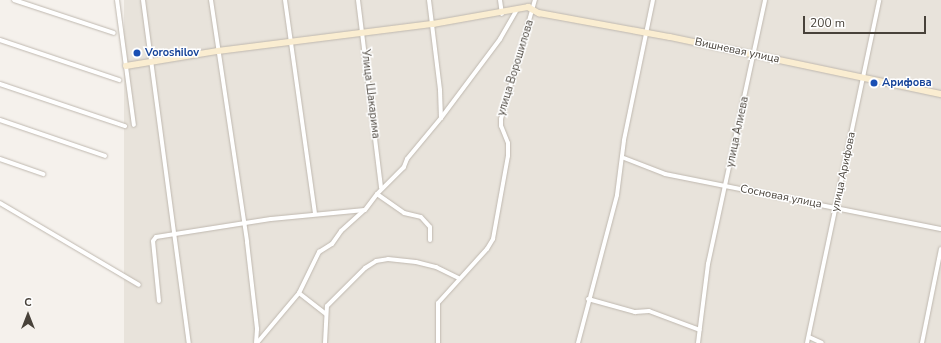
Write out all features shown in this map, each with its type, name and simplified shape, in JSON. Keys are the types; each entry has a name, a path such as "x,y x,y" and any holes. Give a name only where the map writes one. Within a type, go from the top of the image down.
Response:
{"street":[{"path":"14,0 114,33"},
{"path":"117,0 134,126"},
{"path":"143,0 189,343"},
{"path":"211,0 244,224 257,329 256,343"},
{"path":"286,0 290,42 315,213"},
{"name":"Улица Шакарима","path":"358,0 382,188"},
{"path":"429,0 433,24 441,118"},
{"path":"500,0 502,14"},
{"name":"улица Ворошилова","path":"438,343 438,303 487,249 493,239 508,156 508,143 501,126 501,119 534,9 535,0"},
{"path":"578,343 588,299 617,195 624,158 624,140 653,0"},
{"name":"улица Алиева","path":"698,343 708,264 727,186 765,0"},
{"name":"улица Арифова","path":"807,343 810,337 879,0"},
{"name":"Вишневая улица","path":"126,66 218,51 502,14 528,7 539,13 754,54 941,94"},
{"path":"256,343 299,293 319,252 332,244 341,230 365,210 382,188 404,167 407,159 441,118 500,39 517,9"},
{"path":"0,40 119,80"},
{"path":"0,84 125,126"},
{"path":"0,120 105,156"},
{"name":"Сосновая улица","path":"624,158 665,174 941,229"},
{"path":"0,159 43,174"},
{"path":"377,194 404,213 421,217 430,227 430,240"},
{"path":"0,203 139,285"},
{"path":"159,301 153,241 156,237 315,213 365,210"},
{"path":"922,343 941,249"},
{"path":"325,343 326,306 365,268 376,261 388,259 416,262 436,267 460,278"},
{"path":"299,293 326,314"},
{"path":"588,299 635,312 649,311 700,330"},
{"path":"810,337 822,343"}],"shaded area":[{"path":"124,0 941,0 941,343 124,343"}],"place":[{"name":"Voroshilov","path":"137,53"},
{"name":"Арифова","path":"874,83"}]}
